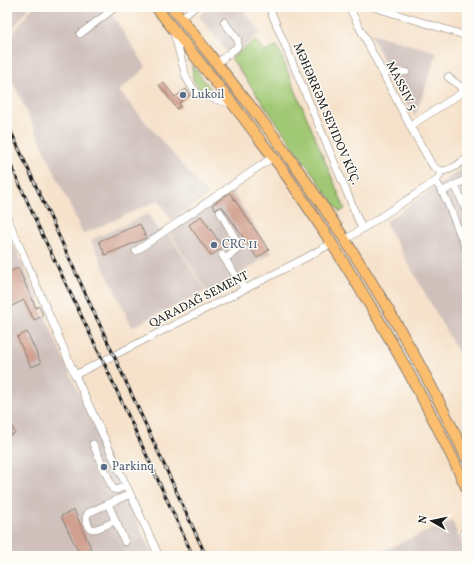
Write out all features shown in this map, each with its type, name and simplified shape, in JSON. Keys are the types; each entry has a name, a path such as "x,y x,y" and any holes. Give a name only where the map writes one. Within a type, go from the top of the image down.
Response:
{"highway":[{"path":"156,7 273,157 332,243 371,306 410,376 448,448 467,489"},
{"path":"172,7 283,149 345,240 423,371 467,458"}],"street":[{"path":"80,34 116,7"},
{"path":"181,18 195,7"},
{"name":"MƏHƏRRƏM SEYIDOV KÜÇ.","path":"270,7 362,230"},
{"name":"MASSIV 5","path":"349,7 410,126 431,163 440,171"},
{"path":"373,7 467,36"},
{"path":"217,63 236,47 238,43 238,40 224,22"},
{"path":"173,29 186,77 196,93 233,104"},
{"path":"382,72 406,72"},
{"path":"410,126 460,94 462,91 460,86 448,77"},
{"path":"136,251 273,157"},
{"path":"345,240 436,181 440,175 440,171 451,169 467,158"},
{"path":"443,191 467,179"},
{"path":"436,181 443,191 467,251"},
{"path":"455,185 467,213"},
{"path":"220,212 239,245 238,249 223,257 245,289"},
{"path":"8,219 75,375 158,556"},
{"name":"QARADAĞ SEMENT","path":"75,375 332,243"},
{"path":"93,444 113,489 116,490 126,486"},
{"path":"115,521 93,529 90,528 86,518 88,513 130,494"},
{"path":"108,504 125,542"},
{"path":"467,527 464,532 467,543"}],"shaded area":[{"path":"7,7 29,7 7,37"},
{"path":"33,7 107,7 146,67 119,91 208,195 171,220 159,200 83,234 7,69 7,41"},
{"path":"210,7 240,7 261,33 231,57 199,16"},
{"path":"370,33 437,52 415,117 392,79 395,69 386,65"},
{"path":"467,165 467,368 385,222"},
{"path":"231,190 272,253 209,294 169,232"},
{"path":"148,214 162,236 168,233 206,291 132,327 91,240"},
{"path":"7,229 72,378 153,556 7,556"},
{"path":"452,521 467,556 370,556"}],"green space":[{"path":"256,40 264,52 277,46 345,209 340,212 231,58"},
{"path":"192,65 215,94 200,89 193,80"}],"building":[{"path":"163,82 175,97 186,89 190,95 179,103 181,106 177,109 159,85"},
{"path":"230,193 269,250 257,258 222,206 216,210 212,205"},
{"path":"201,216 223,247 211,256 189,225"},
{"path":"140,224 146,238 105,255 99,241"},
{"path":"18,268 36,308 39,306 43,316 34,320 24,300 10,307 7,301 11,299 7,291 7,273"},
{"path":"27,332 41,363 31,367 17,337"},
{"path":"7,414 15,433 7,437"},
{"path":"74,510 91,548 79,553 61,516"}],"railway":[{"path":"7,123 206,556"},
{"path":"7,156 40,230 103,361 193,556"}],"place":[{"name":"Lukoil","path":"183,95"},
{"name":"CRC 11","path":"214,245"},
{"name":"Parkinq","path":"104,467"}]}
